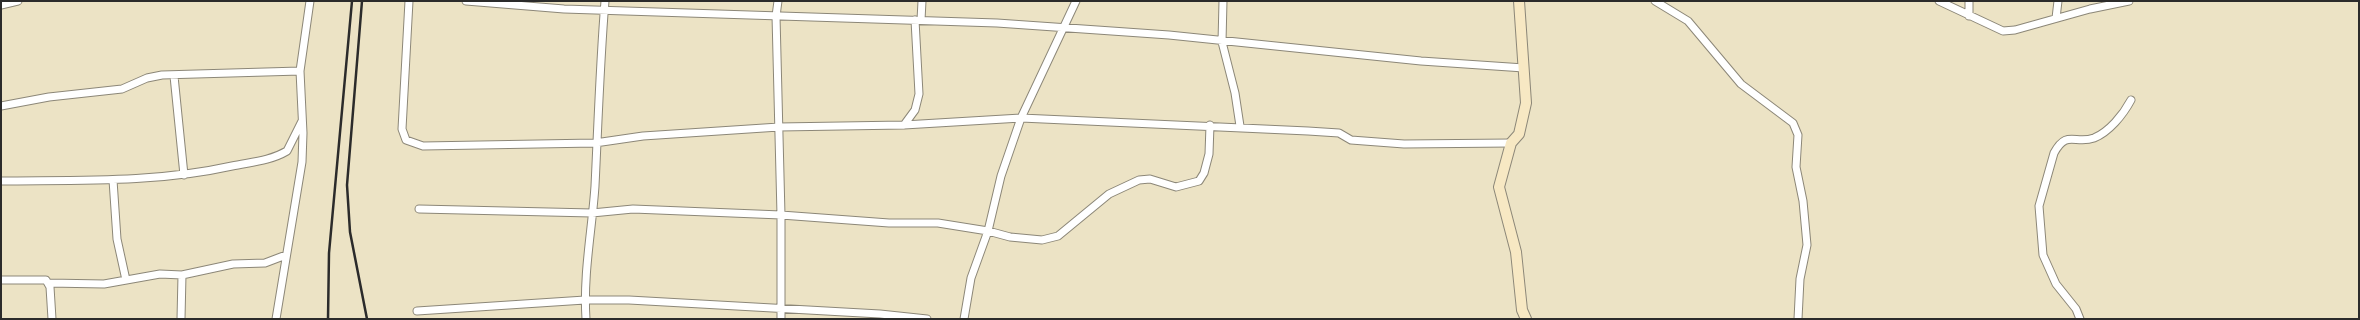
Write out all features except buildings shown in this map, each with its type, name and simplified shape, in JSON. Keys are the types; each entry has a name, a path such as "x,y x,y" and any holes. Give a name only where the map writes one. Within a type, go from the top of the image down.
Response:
{"street":[{"path":"1,5 18,1"},
{"path":"276,319 286,255 296,206 302,162 300,71 310,1"},
{"path":"409,1 402,129 406,140 415,145 439,147 596,143 643,136 779,127 904,125 1021,118 1143,124 1240,126 1339,133 1351,140 1404,144 1511,143"},
{"path":"466,1 521,7 918,20 1065,28 1168,35 1222,42 1421,61 1524,68"},
{"path":"586,319 585,300 588,244 592,213 601,86 605,1"},
{"path":"778,1 776,16 781,215 781,319"},
{"path":"904,125 915,110 919,94 918,20 922,1"},
{"path":"964,319 971,278 988,231 1001,176 1021,118 1028,99 1044,73 1076,1"},
{"path":"1223,1 1222,42 1235,93 1240,126"},
{"path":"1519,1 1526,103 1524,119 1519,134 1511,143 1499,188 1516,252 1524,318"},
{"path":"1655,1 1688,21 1741,84 1793,122 1798,135 1796,167 1803,201 1807,245 1800,279 1798,319"},
{"path":"1938,1 2003,31 2015,30 2056,18 2129,1"},
{"path":"1969,1 1969,16"},
{"path":"2056,18 2058,1"},
{"path":"1,106 49,97 122,89 153,76 300,71"},
{"path":"174,76 184,175"},
{"path":"2080,319 2076,309 2056,284 2047,268 2043,255 2040,206 2054,153 2058,145 2068,139 2085,140 2101,134 2120,116 2131,100"},
{"path":"1,181 113,180 184,175 270,159 283,154 291,146 302,121"},
{"path":"420,209 592,213 633,209 781,215 889,223 938,223 988,231 1010,237 1042,240 1058,236 1109,194 1139,180 1150,179 1176,187 1199,180 1204,173 1209,154 1210,125"},
{"path":"113,180 117,239 126,280"},
{"path":"1,280 42,280 49,283 104,284 160,274 182,275 233,264 265,263 286,255"},
{"path":"181,319 182,275"},
{"path":"49,283 52,319"},
{"path":"418,310 585,300 629,300 781,310 880,314 927,319"}],"railway":[{"path":"328,319 329,253 352,1"},
{"path":"362,1 347,185 350,232 367,319"}]}
